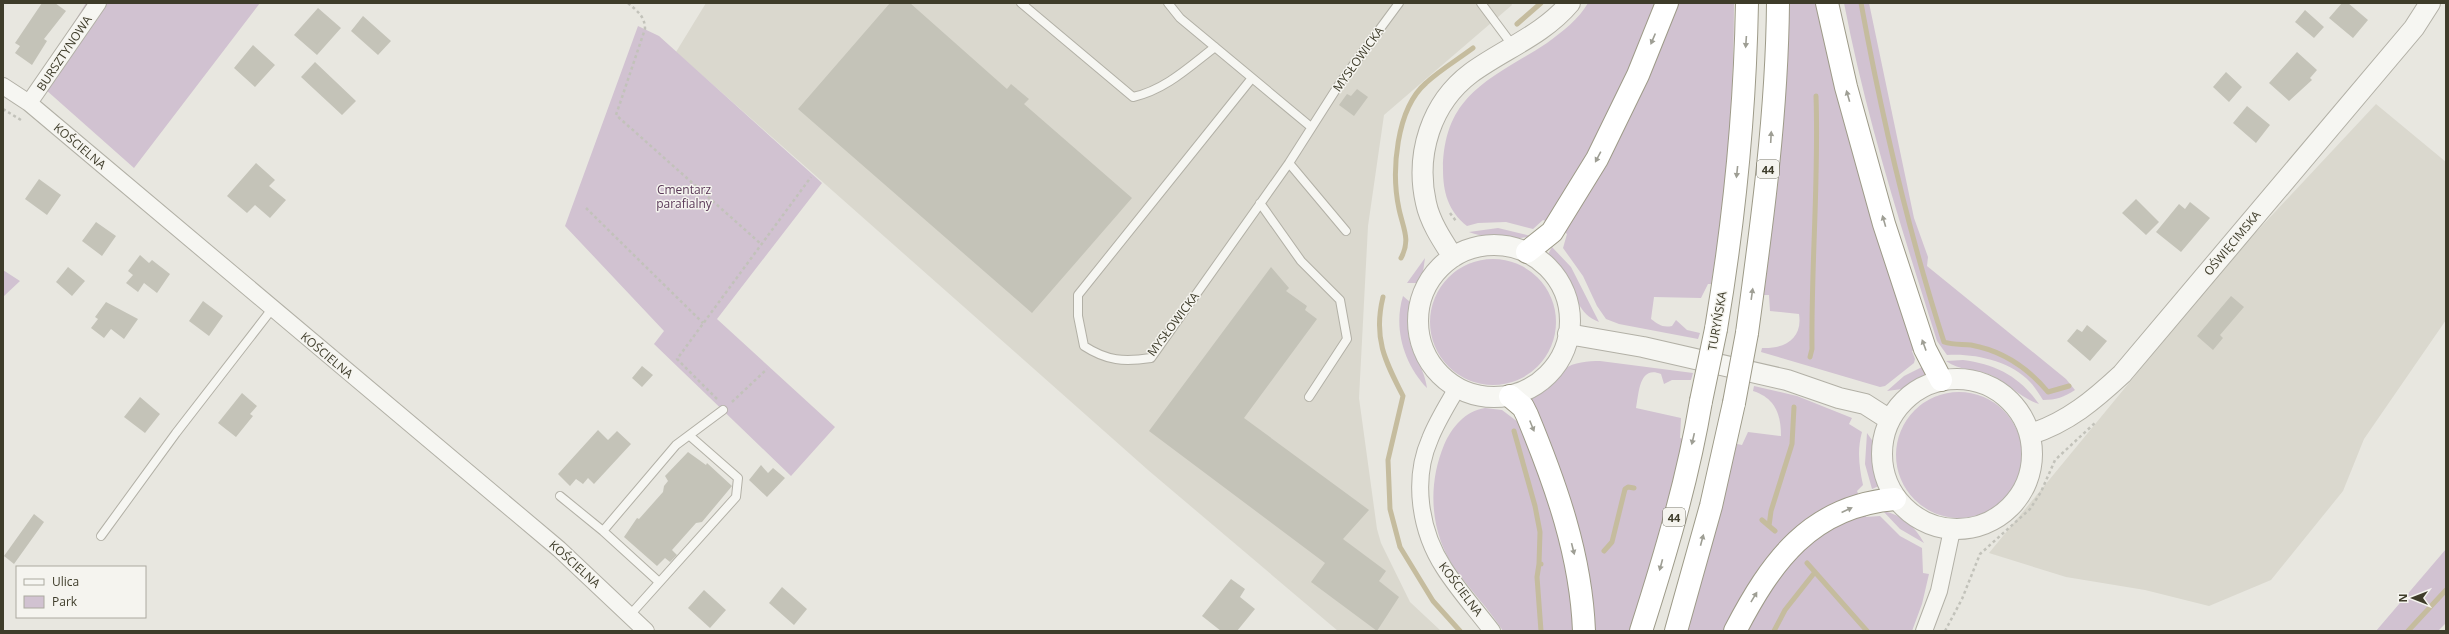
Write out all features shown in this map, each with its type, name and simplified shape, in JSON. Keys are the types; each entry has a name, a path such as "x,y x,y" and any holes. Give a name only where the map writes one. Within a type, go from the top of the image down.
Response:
{"highway":[{"path":"1526,252 1552,232 1597,159 1638,75 1667,3"},
{"name":"TURYŃSKA","path":"1641,631 1657,582 1680,496 1716,329 1727,265 1740,143 1747,3"},
{"name":"44","path":"1676,631 1711,506 1734,403 1747,333 1764,212 1771,145 1778,3"},
{"path":"1827,3 1846,87 1884,224 1925,349 1941,380"},
{"path":"1510,396 1523,407 1527,415 1550,472 1566,520 1578,570 1584,631"},
{"path":"1735,631 1767,574 1793,544 1826,521 1851,508 1866,502 1895,499"}],"street":[{"name":"BURSZTYNOWA","path":"29,103 98,3"},
{"path":"1453,257 1438,234 1426,204 1422,176 1425,143 1434,118 1450,93 1471,73 1514,47 1546,25 1570,3"},
{"name":"OŚWIĘCIMSKA","path":"2414,28 2430,3"},
{"name":"OŚWIĘCIMSKA","path":"2031,434 2060,423 2091,403 2122,374 2414,28 2441,3"},
{"name":"KOŚCIELNA","path":"3,86 29,103 559,549 646,631"},
{"path":"1489,245 1508,246 1526,252 1543,263 1559,284 1565,295 1569,314 1568,334 1563,351 1554,367 1542,380 1527,390 1510,396 1492,397 1457,388 1441,376 1429,361 1421,343 1418,324 1420,304 1427,286 1438,270 1453,257 1470,249 1489,245"},
{"path":"1568,334 1643,347 1787,380 1839,398 1865,404 1890,420"},
{"path":"1972,379 1999,392 2012,402 2021,414 2031,434 2033,460 2030,476 2023,492 2012,507 1999,518 1983,526 1952,530 1926,523 1904,508 1895,499 1881,463 1882,448 1890,420 1914,392 1941,380 1972,379"},
{"name":"KOŚCIELNA","path":"1457,388 1427,446 1421,480 1423,516 1428,535 1439,560 1492,631"},
{"path":"1924,631 1939,591 1952,530"}],"lane":[{"path":"1021,3 1133,97 1148,94 1167,84 1215,47"},
{"path":"1168,3 1180,18 1312,127"},
{"name":"MYSŁOWICKA","path":"1252,78 1078,295 1078,316 1084,346 1100,356 1129,361 1151,358 1289,163 1340,83 1400,3"},
{"path":"1481,3 1514,47"},
{"path":"1289,163 1346,231"},
{"path":"1260,203 1301,261 1340,300 1347,339 1309,397"},
{"path":"101,536 272,309"},
{"path":"603,531 676,445 724,409"},
{"path":"630,615 736,497 738,478 690,436"},
{"path":"560,496 603,531 659,582"}],"path":[{"path":"628,3 639,12 645,21 645,29 616,115 761,244"},
{"path":"766,369 724,409 677,359 811,177"},
{"path":"586,208 703,323"},
{"path":"1446,208 1456,221"}],"shaded area":[{"path":"706,3 1511,3 1512,5 1384,115 1368,226 1359,398 1377,529 1381,543 1410,602 1441,631 1338,631 1148,470 676,52"},
{"path":"2376,104 2446,162 2446,320 2364,439 2343,491 2271,580 2209,606 2145,590 2066,577 1989,553 2231,259"}],"green space":[{"path":"86,3 260,3 134,168 37,82"},
{"path":"1588,3 1657,3 1608,118 1548,222 1543,220 1533,229 1506,222 1478,223 1467,226 1455,214 1448,200 1444,186 1443,169 1446,143 1452,122 1462,105 1475,91 1508,67 1547,43 1570,25"},
{"path":"1674,3 1734,3 1731,109 1717,249 1711,284 1708,284 1701,298 1654,297 1651,319 1660,325 1665,326 1672,326 1676,320 1687,330 1700,333 1698,339 1619,324 1606,319 1597,306 1583,276 1563,248 1567,234 1563,231"},
{"path":"1788,3 1819,3 1916,350 1912,351 1915,359 1914,363 1885,386 1880,387 1761,352 1762,348 1778,347 1790,341 1798,330 1799,323 1799,314 1770,311 1769,295 1764,295 1779,174"},
{"path":"1844,3 1869,3 1914,218 1928,257 1927,266 2066,379 2075,390 2056,399 2043,400 2030,382 2013,369 1992,360 1980,357 1969,355 1947,355 1937,341 1898,216 1874,131"},
{"name":"Cmentarz parafialny","path":"638,26 659,36 822,183 717,319 835,427 791,476 654,344 664,331 565,226"},
{"path":"1498,228 1531,236 1524,238 1500,238 1483,236 1469,232"},
{"path":"1552,247 1571,267 1599,322 1592,319 1582,309 1564,275 1547,256"},
{"path":"1425,258 1423,272 1417,283 1407,283"},
{"path":"1493,259 1505,260 1517,264 1533,273 1542,282 1551,298 1555,310 1555,334 1551,346 1542,362 1533,371 1517,380 1505,384 1493,385 1481,384 1469,380 1453,371 1444,362 1435,346 1431,334 1430,322 1431,310 1435,298 1444,282 1453,273 1469,264 1481,260"},
{"path":"3,270 20,281 3,297"},
{"path":"1403,296 1410,302 1408,321 1410,341 1414,354 1424,374 1427,388 1412,368 1403,345 1399,320"},
{"path":"1963,360 1986,365 2006,373 2024,386 2039,404 2026,398 1991,375 1957,367 1946,361"},
{"path":"1600,361 1693,373 1691,380 1672,380 1664,384 1661,374 1654,372 1648,373 1641,382 1639,388 1636,408 1681,418 1680,438 1683,439 1661,528 1630,631 1593,631 1563,485 1530,396 1536,394 1559,373 1572,365 1581,362"},
{"path":"1922,367 1925,375 1902,389 1887,391 1904,376"},
{"path":"1754,386 1797,396 1852,418 1849,424 1862,432 1859,445 1859,458 1863,485 1857,491 1859,496 1784,540 1766,559 1725,631 1687,631 1737,444 1742,445 1748,432 1781,436 1780,421 1775,408 1767,398 1753,391"},
{"path":"1959,392 1983,397 1994,403 2007,415 2017,431 2022,455 2017,479 2011,490 1999,503 1983,513 1959,518 1935,513 1924,507 1911,495 1901,479 1896,455 1901,431 1907,420 1919,407 1935,397"},
{"path":"1485,408 1502,410 1522,425 1563,545 1575,631 1503,631 1447,556 1436,525 1434,509 1433,493 1439,461 1444,445 1455,426 1465,416"},
{"path":"1867,433 1874,443 1874,465 1881,485 1872,489 1865,464"},
{"path":"1883,511 1902,518 1912,526 1924,543 1900,529"},
{"path":"1865,512 1866,517 1880,516 1900,536 1922,548 1923,573 1929,574 1922,604 1912,631 1743,631 1779,570 1819,536"},
{"path":"2446,549 2446,623 2438,631 2376,631"}],"building":[{"path":"42,3 55,3 66,11 44,39 47,41 32,65 15,53 20,46 15,43"},
{"path":"890,3 910,3 1007,89 1011,84 1029,99 1024,104 1132,198 1032,313 798,109"},
{"path":"2342,3 2348,3 2368,20 2353,38 2329,18"},
{"path":"318,8 341,28 317,55 294,35"},
{"path":"2305,10 2324,27 2314,38 2295,22"},
{"path":"363,16 391,41 378,55 351,31"},
{"path":"253,45 275,65 255,87 234,68"},
{"path":"2297,52 2317,70 2310,78 2312,80 2289,101 2269,83"},
{"path":"315,62 356,101 342,115 301,77"},
{"path":"2226,72 2242,87 2229,102 2213,87"},
{"path":"1357,89 1368,97 1354,116 1339,105 1347,94 1351,96"},
{"path":"2247,106 2270,125 2256,143 2233,123"},
{"path":"256,163 275,180 269,186 286,200 270,218 255,205 247,213 227,196"},
{"path":"39,179 61,195 47,215 25,199"},
{"path":"2136,199 2159,222 2146,235 2122,213"},
{"path":"2190,202 2210,218 2181,252 2156,232 2179,204 2185,209"},
{"path":"96,222 116,236 102,256 82,241"},
{"path":"140,255 149,263 152,260 170,274 157,293 144,283 138,292 126,283 133,275 128,271"},
{"path":"68,267 85,281 72,296 56,282"},
{"path":"1271,267 1289,288 1286,291 1307,306 1305,310 1317,319 1244,418 1369,510 1343,539 1386,571 1379,581 1399,597 1377,631 1311,582 1325,563 1149,431"},
{"path":"2231,296 2244,307 2220,335 2223,338 2213,350 2197,336"},
{"path":"203,301 223,316 209,336 189,321"},
{"path":"106,302 138,319 124,339 111,329 104,338 91,328 98,319 95,317"},
{"path":"2087,325 2107,341 2090,361 2067,341 2077,329 2082,332"},
{"path":"642,366 653,375 642,387 632,378"},
{"path":"242,393 257,406 250,414 253,416 236,437 218,423"},
{"path":"140,397 160,414 145,433 124,417"},
{"path":"598,430 608,440 617,431 631,444 594,484 588,478 583,484 576,479 570,486 558,474"},
{"path":"688,452 706,465 707,463 732,486 702,522 696,523 672,550 677,555 670,562 665,558 657,566 624,537 637,518 639,519 663,492 664,486 668,481 665,476"},
{"path":"761,465 768,473 773,468 785,478 767,497 749,480"},
{"path":"34,514 44,522 14,564 4,556"},
{"path":"1231,579 1245,589 1240,597 1255,609 1237,631 1221,631 1202,616"},
{"path":"782,587 807,609 794,625 769,603"},
{"path":"704,590 726,610 710,628 688,608"}],"waterway":[{"path":"1517,24 1541,3"},
{"path":"1861,3 1887,132 1907,216 1944,342 1971,345 2005,356 2024,368 2048,392 2069,386"},
{"path":"1401,258 1404,252 1406,240 1397,194 1396,160 1402,125 1408,108 1416,94 1426,83 1473,48"},
{"path":"1810,357 1812,349 1816,191 1816,96"},
{"path":"1383,297 1379,325 1382,349 1403,396 1388,460 1390,509 1400,547 1433,601 1460,631"},
{"path":"1775,531 1769,526 1771,511 1792,444 1794,407"},
{"path":"1514,431 1535,506 1540,532 1539,564"},
{"path":"1604,551 1612,542 1625,489 1628,487 1634,488"},
{"path":"1762,520 1769,526"},
{"path":"1807,563 1867,631"},
{"path":"1541,564 1539,564 1537,577 1541,631"},
{"path":"1774,631 1785,610 1815,572"},
{"path":"2408,631 2446,590"}]}
